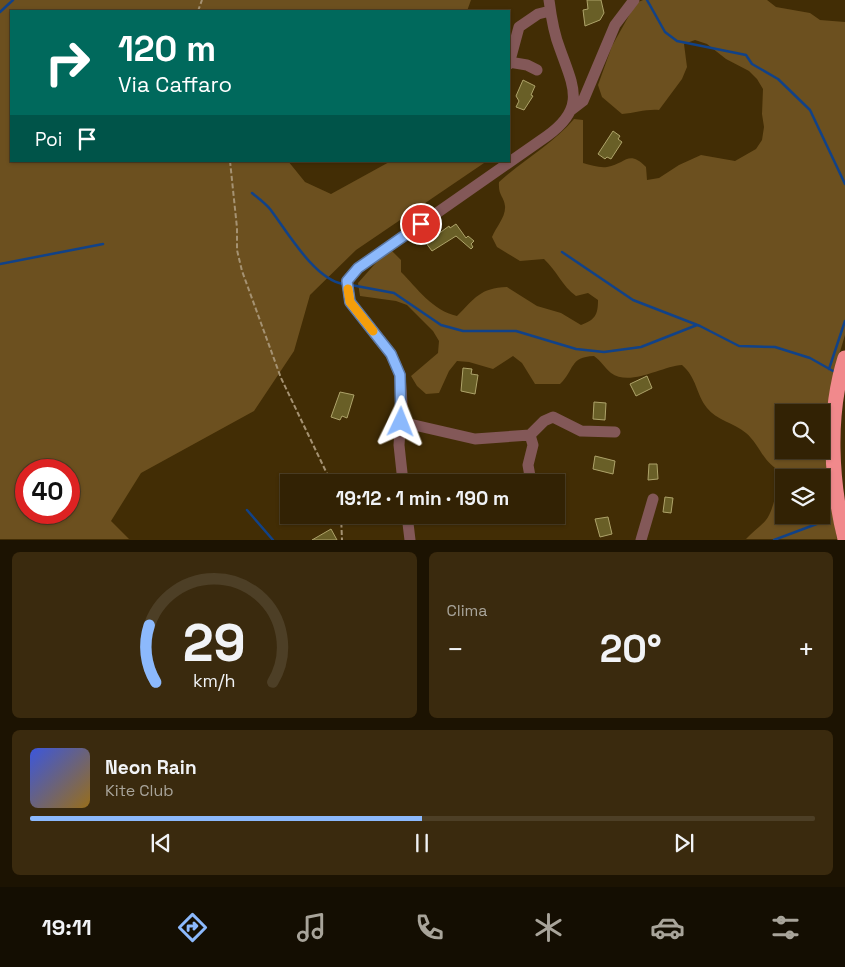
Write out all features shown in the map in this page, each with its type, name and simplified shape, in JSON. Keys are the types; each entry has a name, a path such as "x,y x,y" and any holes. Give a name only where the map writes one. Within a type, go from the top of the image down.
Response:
{"highway":[{"path":"845,358 836,405 833,466 838,510 845,539"}],"street":[{"path":"570,111 583,101 615,25 634,0"},
{"path":"510,59 519,27 550,6 559,47 572,80 574,94 570,111 560,127 510,162"},
{"path":"510,63 527,64 537,70"},
{"path":"402,474 399,445 401,422 400,375 391,354 350,302 347,281 358,268 510,162"},
{"path":"401,422 475,439 530,435 544,421 553,417 581,431 615,432"},
{"path":"530,435 533,444 528,465 530,474"},
{"path":"640,540 653,498"},
{"path":"408,524 410,540"}],"path":[{"path":"230,162 237,228 237,250 242,271 280,378 327,474"},
{"path":"341,524 342,540"}],"shaded area":[{"path":"0,0 471,0 467,10 10,10 10,162 289,162 305,182 331,194 389,162 486,162 356,250 310,295 294,351 254,411 141,473 111,521 129,539 0,539"},
{"path":"643,0 767,0 776,7 810,13 820,20 845,22 845,335 836,365 830,470 777,469 768,462 746,433 715,416 707,408 691,375 682,365 627,378 611,373 594,356 586,357 573,365 560,384 535,384 522,363 513,356 493,369 469,362 457,361 449,371 439,393 426,394 417,386 411,376 438,353 439,341 433,331 407,305 396,301 360,296 358,283 381,257 392,251 401,260 401,272 426,298 448,313 457,316 484,292 490,289 507,287 537,306 561,313 581,325 593,319 597,310 598,300 588,293 576,296 567,288 544,259 520,261 497,247 492,237 505,210 499,190 499,182 557,136 574,119 583,120 583,163 607,167 627,159 635,159 646,167 647,180 659,178 679,165 701,155 735,161 756,149 762,140 764,127 762,114 763,89 757,79 749,71 726,59 707,44 695,40 684,44 687,67 682,79 659,110 622,114 602,97 598,85 612,46 636,3"},
{"path":"830,494 837,539 746,539 764,523 772,509 775,496 775,524 830,524"}],"building":[{"path":"587,0 601,0 604,13 600,20 585,26 583,10 588,9"},
{"path":"523,80 535,86 531,95 533,96 524,110 516,107 519,101 516,96"},
{"path":"613,131 620,136 618,139 622,142 611,159 607,157 605,159 598,154"},
{"path":"456,224 466,238 468,236 474,241 471,244 473,247 471,249 456,236 432,251 426,243 449,226 450,228"},
{"path":"463,368 472,369 471,374 478,375 475,394 461,391"},
{"path":"647,376 652,388 636,396 630,384"},
{"path":"340,392 354,395 347,418 342,416 340,420 331,417"},
{"path":"594,402 606,403 605,420 593,419"},
{"path":"595,456 615,461 613,474 593,469"},
{"path":"649,464 657,464 658,479 648,480"},
{"path":"665,497 673,498 671,513 663,512"},
{"path":"608,517 612,534 600,537 595,519"},
{"path":"331,529 337,540 312,540"}],"waterway":[{"path":"0,12 13,0"},
{"path":"647,0 665,32 677,41 746,55 752,64 778,79 810,110 845,184"},
{"path":"252,193 270,209 312,264 332,280 343,284"},
{"path":"0,264 103,244"},
{"path":"562,252 633,300 700,326 739,346 775,347 810,358 833,371"},
{"path":"351,285 394,293 441,325 463,331 516,331 576,349 604,352 641,347 697,325"},
{"path":"829,369 845,321"},
{"path":"247,510 273,540"},
{"path":"774,540 817,524"}],"slow traffic":[{"path":"348,289 350,302 373,331"}],"route":[{"path":"401,422 400,375 391,354 350,302 347,281 358,268 421,224"}]}
